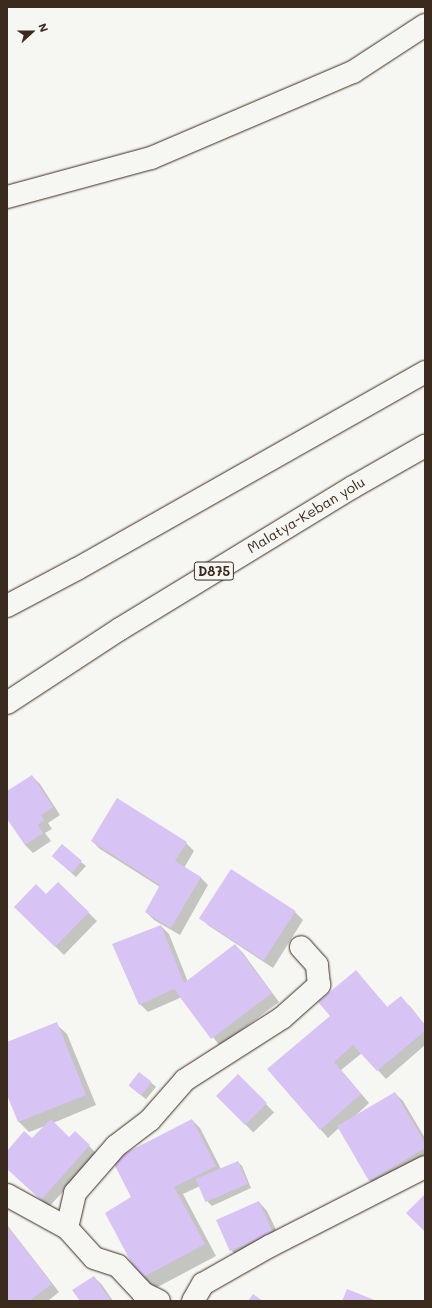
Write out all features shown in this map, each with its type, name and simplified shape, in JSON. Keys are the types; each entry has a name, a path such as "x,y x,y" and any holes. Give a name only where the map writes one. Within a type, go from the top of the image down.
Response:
{"main road":[{"path":"7,197 151,158 353,72 425,25"},
{"path":"7,606 76,569 425,372"},
{"name":"Malatya-Keban yolu","path":"7,703 120,629 353,487 425,446"},
{"path":"67,1228 75,1194 116,1146 150,1120 185,1080 282,1018 319,985 317,966 301,947"},
{"path":"193,1301 203,1284 270,1246 425,1167"},
{"path":"7,1194 67,1228 94,1258 118,1266 143,1293 159,1301"}],"building":[{"path":"32,775 53,807 41,815 44,820 38,825 43,833 25,845 7,819 7,791"},
{"path":"117,798 187,842 175,861 201,877 171,928 145,912 160,885 91,841"},
{"path":"62,844 82,861 72,873 52,856"},
{"path":"231,869 296,911 263,960 199,918"},
{"path":"58,882 89,912 55,947 14,907 36,884 46,894"},
{"path":"161,925 184,983 235,944 272,993 211,1039 174,989 139,1005 112,944"},
{"path":"356,970 387,1007 401,996 425,1025 425,1031 377,1071 353,1045 334,1062 361,1094 320,1130 267,1069 330,1016 318,1002"},
{"path":"57,1022 86,1095 18,1122 7,1095 7,1042"},
{"path":"139,1072 152,1082 141,1095 129,1085"},
{"path":"238,1074 267,1103 245,1125 216,1096"},
{"path":"395,1092 425,1143 425,1148 369,1181 337,1126"},
{"path":"51,1119 69,1137 75,1131 90,1145 41,1200 7,1169 7,1151 24,1131 32,1138"},
{"path":"192,1119 216,1166 174,1187 205,1244 140,1279 105,1213 131,1197 112,1160"},
{"path":"238,1161 248,1184 205,1202 196,1179"},
{"path":"425,1194 425,1232 406,1213"},
{"path":"259,1201 273,1232 230,1251 216,1220"},
{"path":"7,1226 52,1284 29,1301 7,1301"},
{"path":"94,1276 111,1301 80,1301 72,1290"},
{"path":"347,1289 377,1301 342,1301"},
{"path":"253,1294 263,1301 248,1301"}]}
